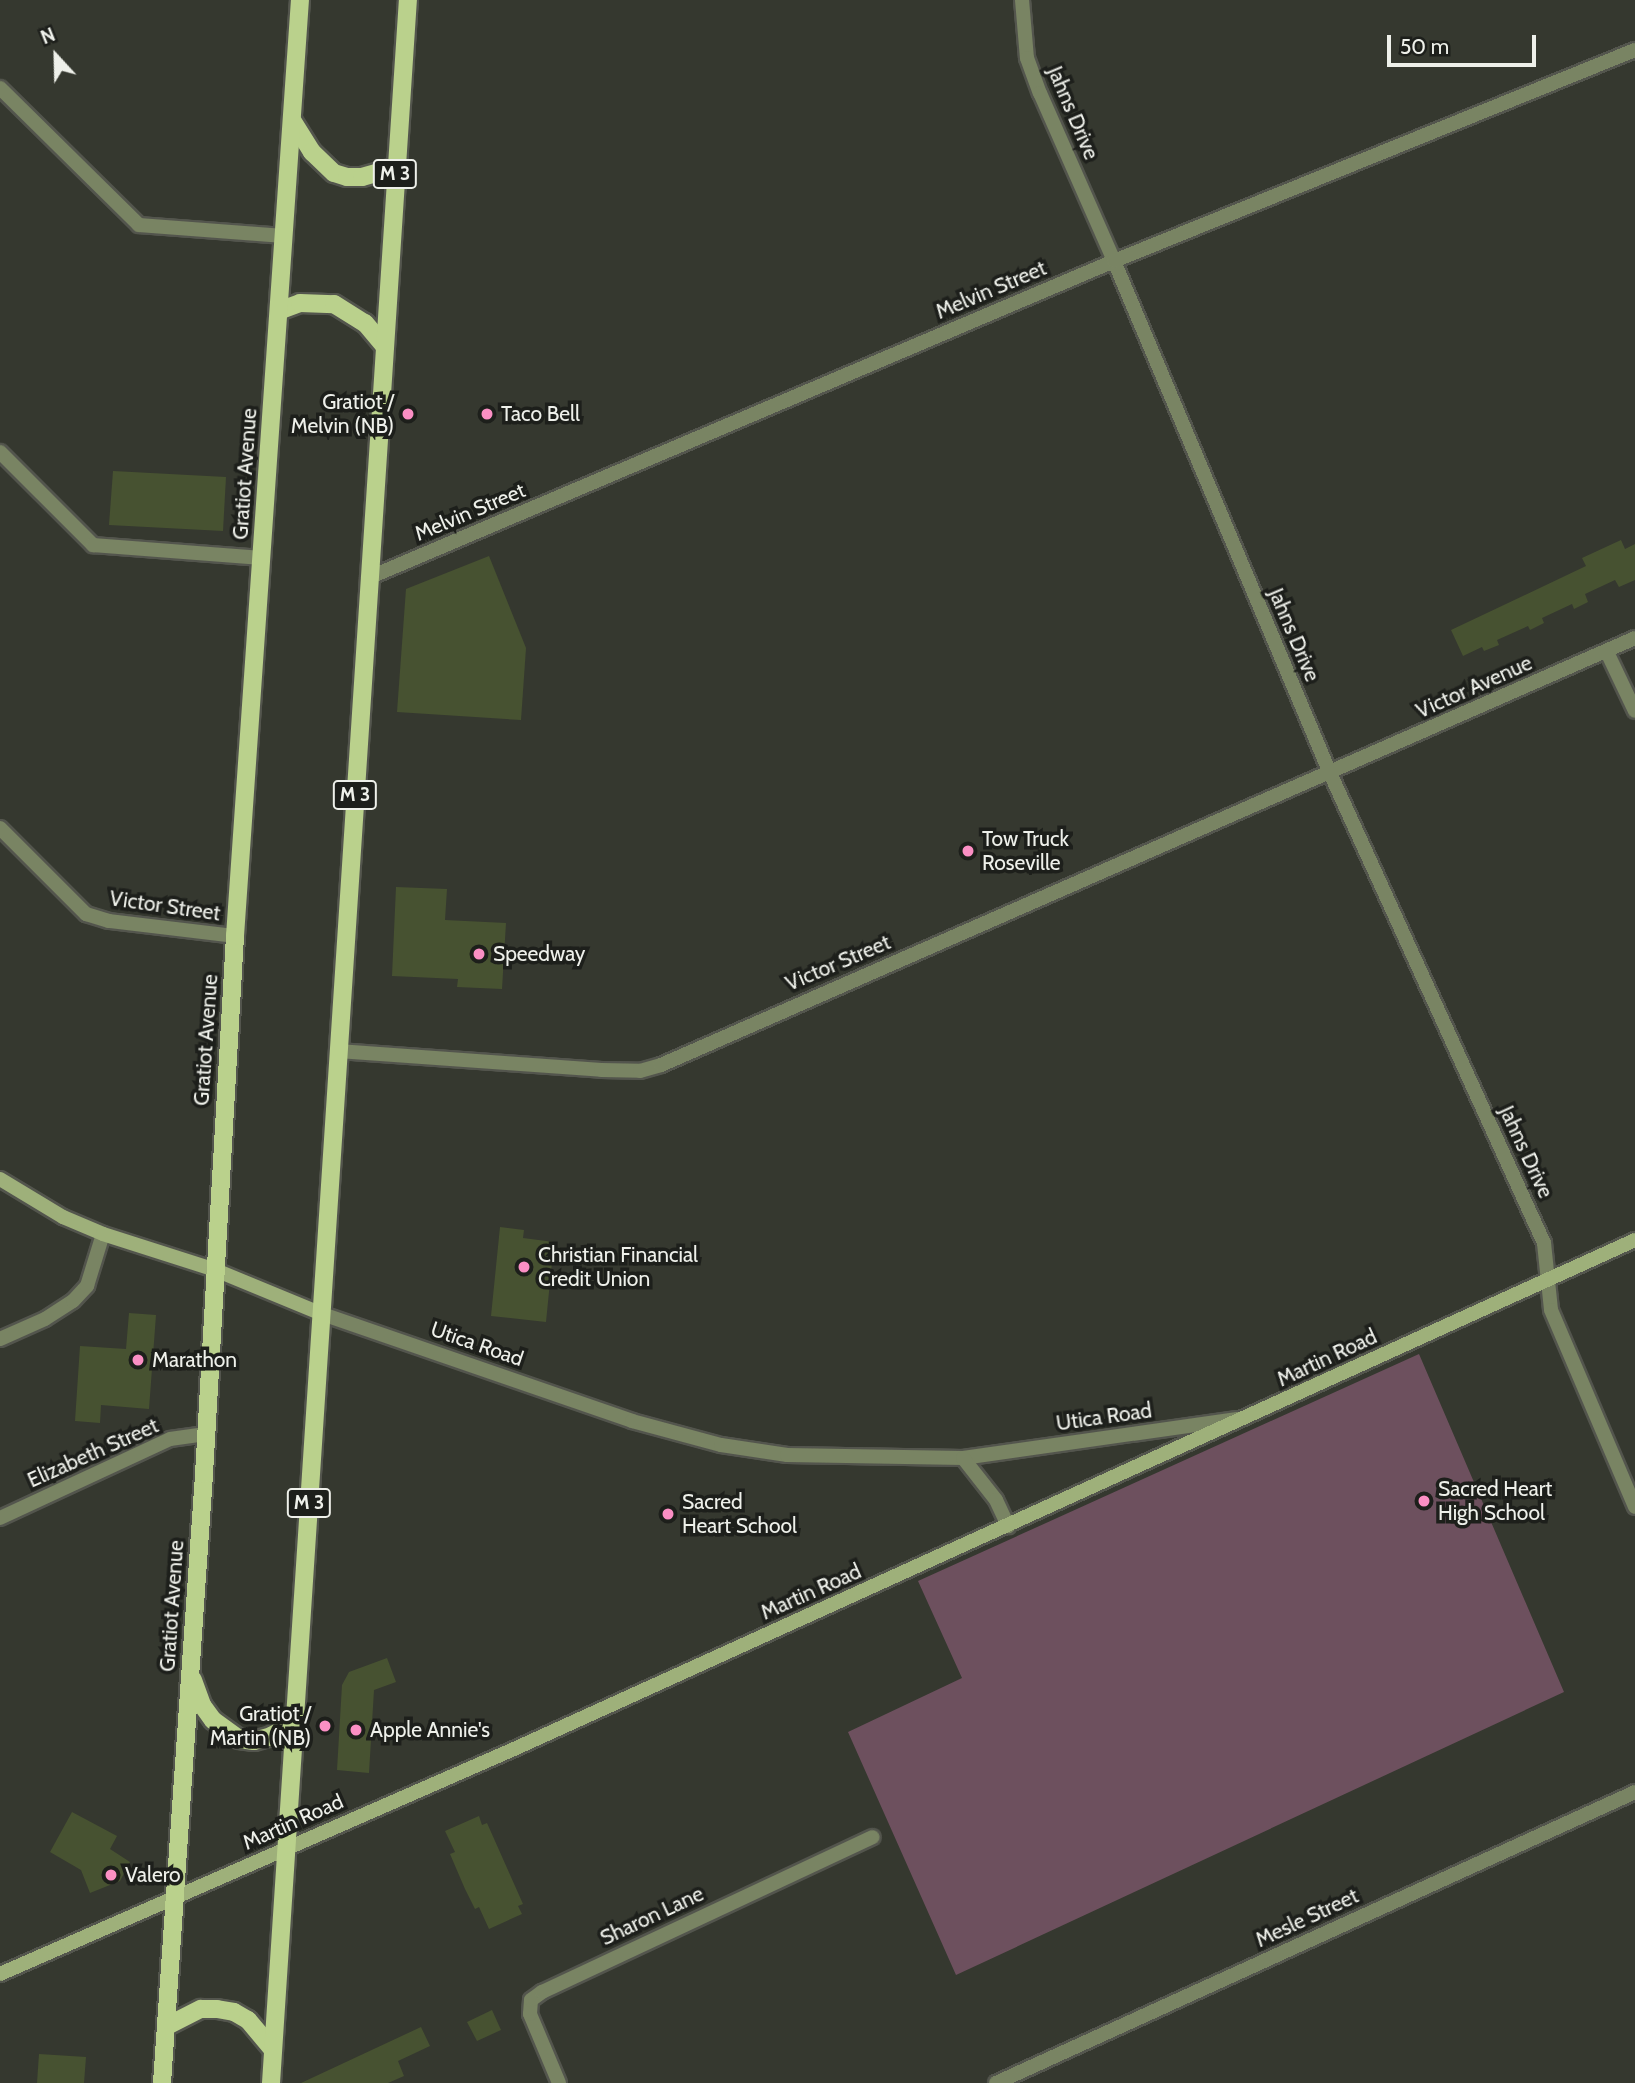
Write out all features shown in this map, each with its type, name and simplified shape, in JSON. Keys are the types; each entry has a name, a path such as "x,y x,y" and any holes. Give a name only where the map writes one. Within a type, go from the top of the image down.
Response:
{"main road":[{"name":"Gratiot Avenue","path":"162,2083 206,1434 235,936 281,310 300,0"},
{"name":"M 3","path":"271,2083 408,0"},
{"path":"292,120 312,152 334,173 347,177 362,177 396,167"},
{"path":"281,310 300,303 334,304 365,323 385,347"},
{"path":"190,1673 202,1705 213,1720 239,1739 254,1741 271,1737 294,1724"},
{"path":"167,2026 201,2009 234,2012 248,2020 272,2049"}],"street":[{"name":"Jahns Drive","path":"1022,0 1027,58 1330,773 1544,1242 1551,1310 1635,1507"},
{"name":"Melvin Street","path":"368,578 1114,261 1635,50"},
{"path":"0,88 139,225 284,236"},
{"path":"0,452 93,545 261,558"},
{"name":"Victor Avenue","path":"1330,773 1635,638"},
{"path":"1607,652 1635,711"},
{"name":"Victor Street","path":"338,1051 601,1070 639,1071 661,1065 1330,773"},
{"name":"Victor Street","path":"0,828 86,914 109,921 235,936"},
{"name":"Utica Road","path":"0,1179 63,1217 103,1234 214,1269 321,1314 632,1421 721,1445 819,1458 963,1458 1250,1416"},
{"path":"0,1339 45,1319 73,1301 87,1286 103,1234"},
{"name":"Martin Road","path":"0,1974 526,1743 1635,1240"},
{"name":"Elizabeth Street","path":"0,1518 170,1439 206,1434"},
{"path":"963,1458 996,1500 1008,1526"},
{"name":"Mesle Street","path":"996,2083 1635,1792"},
{"name":"Sharon Lane","path":"559,2083 530,2014 531,2000 542,1992 873,1837"}],"shaded area":[{"path":"1419,1354 1564,1692 956,1975 848,1732 962,1678 918,1581"}],"building":[{"path":"113,471 226,477 223,531 109,525"},
{"path":"1621,540 1625,549 1635,544 1635,580 1619,587 1615,580 1585,594 1588,602 1574,609 1572,604 1542,618 1544,623 1530,630 1528,626 1497,640 1499,645 1484,651 1482,647 1463,656 1451,630 1586,566 1582,558"},
{"path":"489,556 526,648 521,720 397,712 406,589"},
{"path":"396,887 447,889 445,920 506,923 502,989 457,987 458,979 392,976"},
{"name":"Christian Financial Credit Union","path":"500,1227 524,1230 523,1238 554,1242 546,1322 491,1316"},
{"path":"129,1313 156,1315 149,1409 101,1405 100,1423 75,1421 80,1346 126,1349"},
{"name":"Apple Annie's","path":"387,1658 396,1682 374,1690 369,1773 337,1770 342,1685 349,1672"},
{"path":"72,1812 117,1836 110,1849 130,1862 120,1881 90,1893 81,1870 50,1852"},
{"path":"479,1816 482,1825 487,1823 523,1904 518,1906 522,1914 489,1929 479,1907 475,1909 465,1889 450,1854 455,1852 445,1831"},
{"path":"492,2010 501,2030 477,2041 467,2022"},
{"path":"421,2027 430,2046 398,2061 404,2076 388,2083 301,2083"},
{"path":"39,2054 86,2057 84,2083 37,2083"}],"place":[{"name":"Gratiot / Melvin (NB)","path":"408,414"},
{"name":"Taco Bell","path":"487,414"},
{"name":"Tow Truck Roseville","path":"968,851"},
{"name":"Speedway","path":"479,954"},
{"name":"Christian Financial Credit Union","path":"524,1267"},
{"name":"Marathon","path":"138,1360"},
{"name":"Sacred Heart High School","path":"1424,1501"},
{"name":"Sacred Heart School","path":"668,1514"},
{"name":"Gratiot / Martin (NB)","path":"325,1726"},
{"name":"Apple Annie's","path":"356,1730"},
{"name":"Valero","path":"111,1875"}]}
